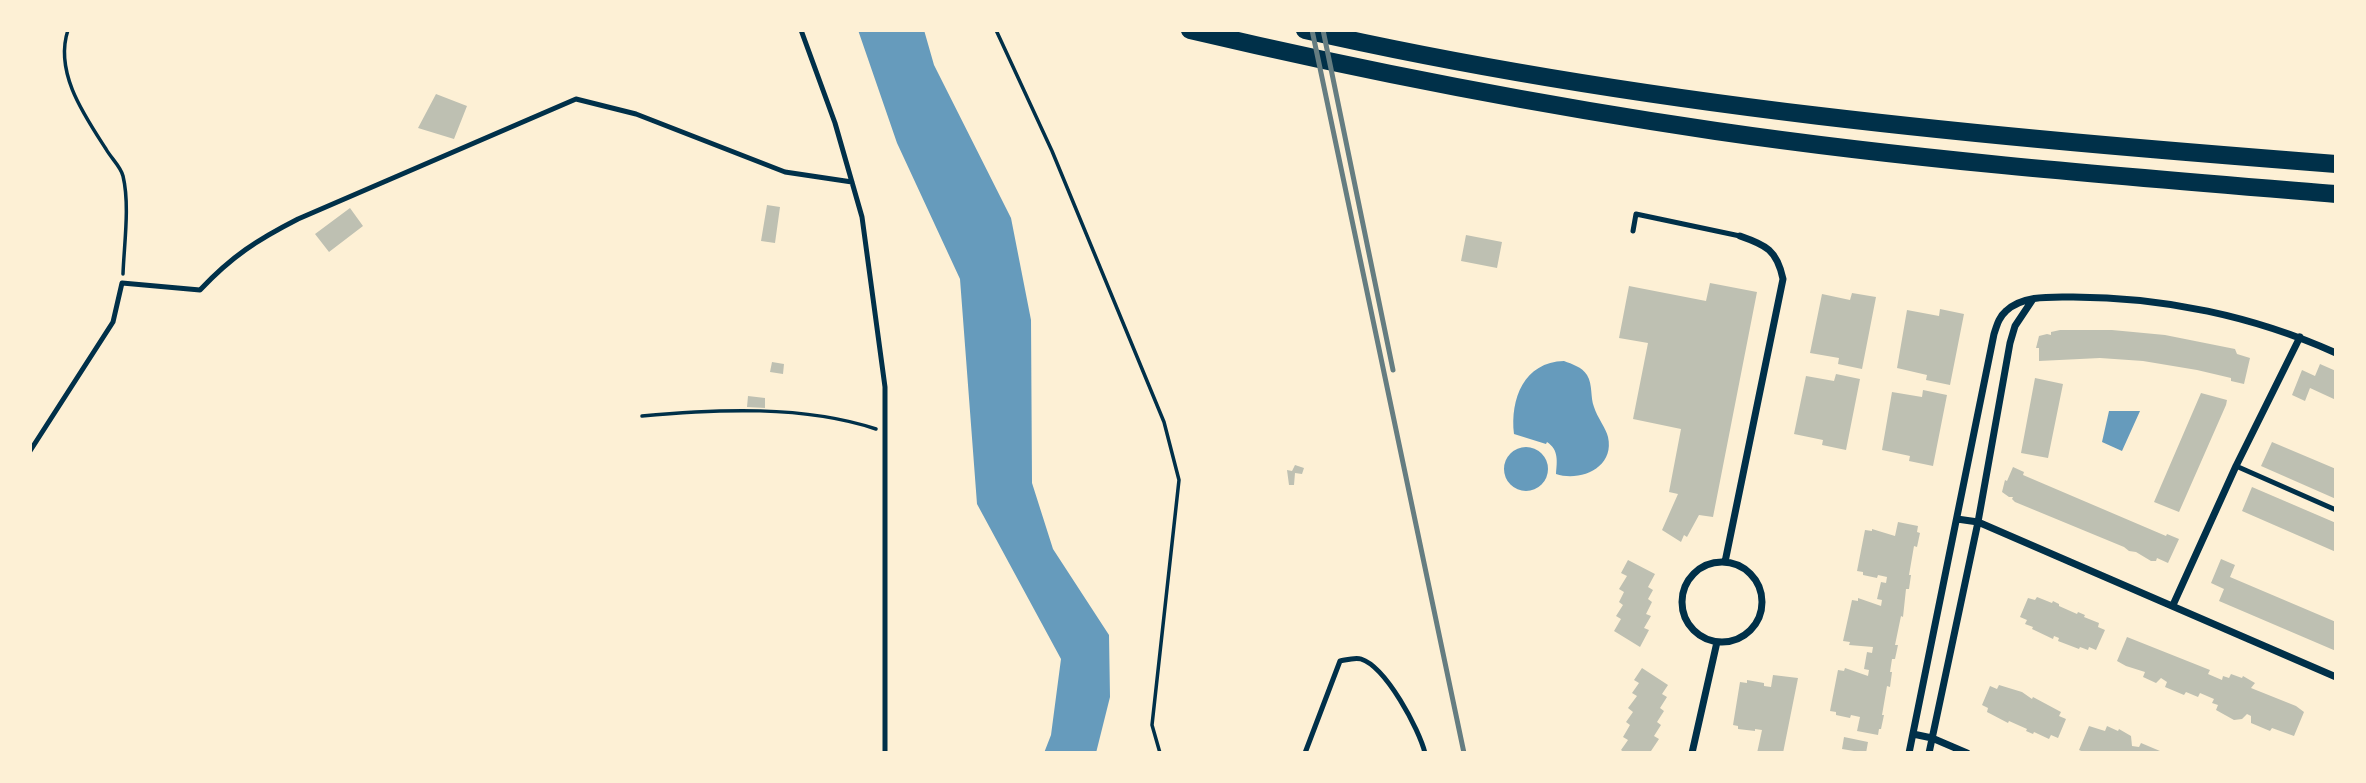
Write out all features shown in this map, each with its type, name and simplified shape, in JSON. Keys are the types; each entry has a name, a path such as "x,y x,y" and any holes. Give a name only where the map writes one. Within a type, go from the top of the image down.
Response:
{"highway":[{"path":"1190,30 1371,71 1586,110 1781,140 1956,161 2336,194"},
{"path":"1305,30 1441,59 1589,85 1890,125 2336,164"}],"street":[{"path":"1725,562 1783,279 1780,264 1773,252 1740,236"},
{"path":"1909,753 1994,334 1999,320 2007,310 2033,298 2089,297 2176,305 2230,316 2300,337 2336,353"},
{"path":"1929,753 1978,522 2010,343 2015,326 2033,298"},
{"path":"2173,605 2236,466 2300,337"},
{"path":"1957,519 1978,522 2336,677"},
{"path":"1725,562 1737,564 1757,581 1762,593 1762,606 1752,629 1742,637 1730,642 1717,642 1704,638 1693,630 1685,618 1683,592 1689,579 1699,569 1711,563 1725,562"},
{"path":"1692,753 1717,642"},
{"path":"1913,734 1932,738 1967,753"}],"lane":[{"path":"801,30 835,123 862,217 885,387 884,753"},
{"path":"30,451 113,322 122,283 200,290 219,270 255,241 298,219 576,99 636,114 785,172 852,182"},
{"path":"1633,231 1636,214 1740,236"},
{"path":"2236,466 2336,510"},
{"path":"1305,753 1340,661 1359,658 1375,666 1394,691 1426,753"}],"path":[{"path":"68,30 64,43 66,73 78,102 123,174 125,195 122,283"},
{"path":"996,30 1052,151 1164,422 1179,480 1152,724 1160,753"},
{"path":"642,415 703,410 772,412 830,418 885,433"}],"water":[{"path":"858,30 924,30 934,65 1011,218 1031,320 1032,483 1053,549 1109,635 1110,697 1096,753 1044,753 1051,735 1061,659 977,504 960,279 897,143"},
{"path":"1564,361 1580,368 1587,375 1594,407 1608,437 1609,448 1601,464 1594,470 1575,476 1556,474 1555,452 1547,442 1546,444 1514,434 1514,408 1522,385 1539,368"},
{"path":"2109,411 2140,411 2122,451 2102,442"},
{"path":"1526,447 1541,454 1548,469 1541,484 1526,491 1511,484 1504,469 1511,454"}],"building":[{"path":"436,94 467,106 454,139 418,128"},
{"path":"767,205 780,207 775,243 761,241"},
{"path":"350,208 363,226 329,252 315,234"},
{"path":"1466,235 1502,242 1497,268 1461,261"},
{"path":"1710,283 1757,292 1713,517 1699,515 1687,537 1684,535 1681,542 1662,530 1678,494 1669,492 1681,429 1633,419 1648,343 1619,338 1629,286 1706,301"},
{"path":"1852,293 1876,297 1862,369 1838,364 1839,358 1810,353 1822,294 1850,300"},
{"path":"1940,309 1964,314 1950,385 1926,380 1927,375 1897,368 1907,310 1939,316"},
{"path":"2112,330 2165,335 2235,349 2237,354 2250,358 2244,384 2197,370 2143,361 2100,358 2039,361 2039,348 2036,348 2039,336 2051,335 2051,332"},
{"path":"772,362 784,364 783,374 770,372"},
{"path":"2320,364 2336,371 2336,400 2310,388 2305,401 2292,395 2302,370 2315,376"},
{"path":"1836,374 1860,379 1846,450 1822,445 1823,440 1794,434 1806,376 1834,381"},
{"path":"2035,378 2063,384 2048,458 2021,453"},
{"path":"1923,390 1947,395 1933,466 1909,461 1910,456 1882,450 1892,392 1922,397"},
{"path":"2201,393 2227,400 2179,512 2154,502"},
{"path":"748,396 765,398 765,408 747,407"},
{"path":"2272,442 2336,469 2336,499 2261,466"},
{"path":"1295,465 1304,468 1302,474 1295,473 1294,485 1289,485 1287,470 1292,471"},
{"path":"2013,467 2024,472 2023,475 2166,536 2167,534 2179,539 2168,563 2157,558 2156,561 2151,561 2136,552 2015,502 2013,497 2002,492"},
{"path":"2252,487 2336,523 2336,552 2242,511"},
{"path":"1898,522 1918,526 1917,532 1920,533 1917,547 1914,546 1909,589 1906,589 1903,617 1901,616 1895,645 1898,645 1895,659 1892,659 1890,687 1887,686 1884,715 1878,735 1857,731 1860,717 1851,715 1850,718 1830,711 1838,670 1844,671 1845,668 1868,676 1869,670 1864,669 1867,652 1872,653 1873,647 1849,645 1850,642 1843,641 1852,600 1858,601 1858,598 1881,606 1882,600 1877,599 1881,582 1886,583 1887,577 1878,575 1877,578 1857,571 1865,530 1872,529 1895,536"},
{"path":"2221,559 2235,565 2230,577 2336,622 2336,651 2219,601 2224,589 2211,583"},
{"path":"1628,560 1655,574 1648,587 1653,590 1648,599 1652,602 1646,614 1651,616 1644,628 1649,630 1640,647 1614,631 1621,619 1616,616 1623,605 1619,602 1624,592 1619,589 1627,576 1621,573"},
{"path":"2037,597 2052,603 2053,601 2099,623 2098,627 2105,630 2096,650 2089,647 2088,650 2079,649 2025,624 2027,620 2020,617 2028,598 2035,600"},
{"path":"2127,637 2210,670 2208,674 2222,680 2223,676 2229,678 2231,674 2242,678 2243,676 2255,683 2251,688 2296,706 2304,712 2294,736 2272,728 2270,731 2251,723 2251,716 2247,714 2242,719 2234,720 2216,710 2218,705 2212,703 2214,699 2200,693 2198,697 2186,692 2184,695 2165,687 2167,682 2161,678 2156,683 2143,677 2145,672 2117,661"},
{"path":"1642,668 1668,685 1662,694 1667,697 1660,708 1664,711 1657,722 1661,725 1654,736 1659,739 1651,751 1655,753 1625,753 1621,750 1628,740 1623,737 1630,725 1626,722 1633,712 1628,708 1637,696 1632,693 1639,683 1634,680"},
{"path":"1773,675 1798,678 1783,753 1757,753 1762,730 1738,729 1738,726 1733,725 1740,682 1747,683 1747,680 1771,687"},
{"path":"1999,685 2022,692 2061,712 2059,716 2066,719 2058,738 2051,735 2049,739 2034,732 2033,734 1987,712 1988,708 1982,705 1990,686 1997,689"},
{"path":"2089,726 2105,731 2107,726 2118,731 2119,729 2131,736 2132,746 2139,747 2141,743 2160,751 2086,753 2079,750"},
{"path":"1844,737 1868,742 1866,753 1842,749"}],"railway":[{"path":"1312,30 1464,753"},
{"path":"1323,30 1393,370"}]}
